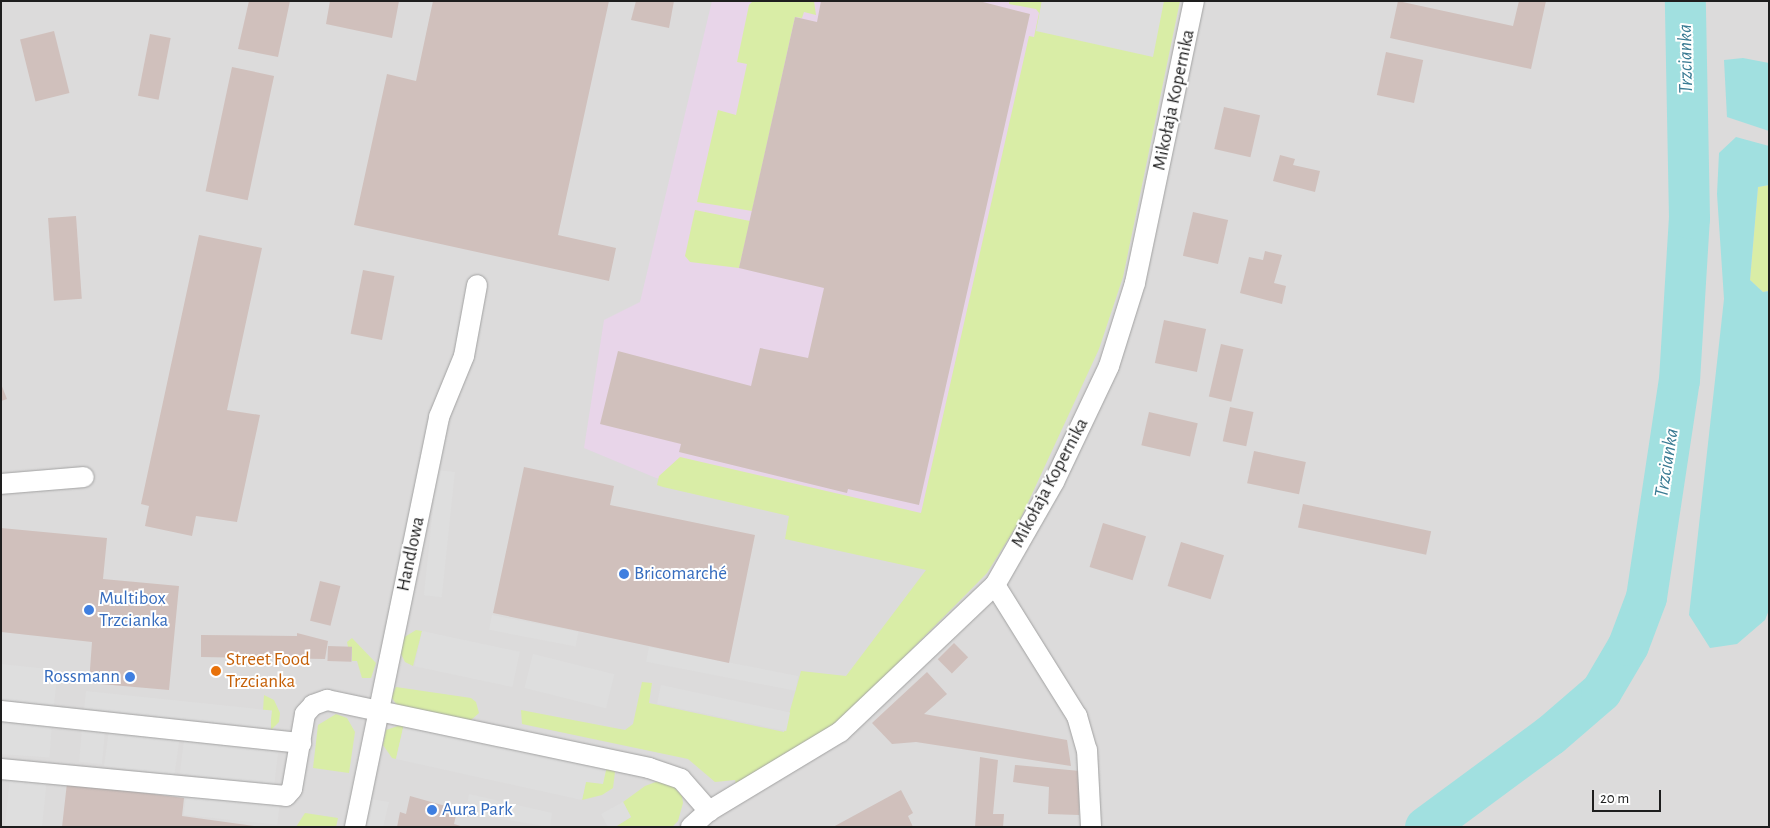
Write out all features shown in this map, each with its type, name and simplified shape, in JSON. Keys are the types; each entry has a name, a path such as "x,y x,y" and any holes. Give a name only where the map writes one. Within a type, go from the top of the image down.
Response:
{"street":[{"name":"Mikołaja Kopernika","path":"691,827 709,811 840,732 995,585 1054,482 1108,366 1135,283 1194,1"},
{"name":"Handlowa","path":"355,827 439,417 464,356 477,284"},
{"path":"1,484 84,478"},
{"path":"995,585 1077,716 1087,750 1091,827"},
{"path":"1,769 280,796 292,789 301,743 304,714 313,705 327,700 649,768 681,779 709,811"},
{"path":"1,711 301,743"}],"shaded area":[{"path":"1,1 1769,1 1769,827 1,827"},
{"path":"712,1 1173,1 950,541 656,478 584,448 604,320 640,302"},
{"path":"1042,1 1164,1 1153,57 1036,31"},
{"path":"437,470 455,472 442,597 424,595"},
{"path":"492,615 578,632 576,647 489,630"},
{"path":"422,631 520,652 512,687 415,666"},
{"path":"649,647 798,676 795,691 646,662"},
{"path":"533,654 615,674 606,708 525,688"},
{"path":"1,664 58,670 54,706 1,700"},
{"path":"661,685 790,712 786,731 657,704"},
{"path":"86,691 272,711 270,728 84,709"},
{"path":"1,720 52,724 50,757 1,754"},
{"path":"404,724 607,766 603,784 586,782 582,800 396,759"},
{"path":"82,729 105,731 102,764 79,762"},
{"path":"109,730 179,740 174,776 104,766"},
{"path":"184,740 278,752 274,785 180,774"},
{"path":"10,777 47,781 42,827 5,827"},
{"path":"469,794 552,813 550,827 465,813"},
{"path":"186,795 279,805 277,825 184,815"},
{"path":"370,799 389,802 383,827 364,827"},
{"path":"623,802 631,817 615,827 608,827 601,814"}],"green space":[{"path":"753,1 814,1 816,15 804,12 802,18 795,17 752,211 697,202 718,110 736,115 747,64 737,62 749,5"},
{"path":"1009,1 1042,1 1037,31 1164,1 1180,1 1123,277 1099,349 1019,522 987,573 842,720 736,784 735,780 715,782 688,759 522,724 521,710 625,730 633,724 642,682 652,683 649,703 784,732 801,671 846,676 926,570 785,539 789,516 657,485 659,476 680,457 921,513 1029,36 1034,37 1039,13 1036,9 1009,4"},
{"path":"1769,185 1769,291 1763,292 1750,280 1758,187"},
{"path":"695,210 750,221 739,268 690,262 685,256"},
{"path":"416,630 422,631 413,666 405,662 400,652 403,638"},
{"path":"352,638 376,663 371,678 362,678 357,661 352,661 352,647 348,647 347,642"},
{"path":"396,687 471,698 476,702 479,713 470,721 397,705 391,697"},
{"path":"264,695 274,700 280,713 279,722 271,730 271,711 263,710"},
{"path":"336,714 347,718 355,732 349,773 313,768 318,725"},
{"path":"404,724 396,759 392,758 383,745 386,730"},
{"path":"607,766 615,772 613,788 602,795 582,800 586,781"},
{"path":"661,780 675,788 682,796 683,803 678,821 672,827 615,827 631,817 623,802 645,786"},
{"path":"305,813 338,818 336,827 296,827"}],"water":[{"path":"1743,58 1769,63 1769,131 1727,117 1724,60"},
{"path":"1736,137 1769,146 1769,185 1758,187 1750,280 1763,292 1769,291 1769,610 1765,620 1737,644 1710,648 1689,615 1724,299 1717,194 1719,153"}],"building":[{"path":"249,1 290,1 278,57 238,49"},
{"path":"330,1 399,1 392,38 326,24"},
{"path":"433,1 609,1 558,235 616,248 609,281 354,225 387,74 416,81"},
{"path":"636,1 674,1 669,28 631,20"},
{"path":"821,1 979,1 1030,14 919,505 848,489 847,493 679,452 681,444 600,424 618,351 751,386 760,348 808,358 824,288 739,268 795,17 817,22"},
{"path":"1398,1 1513,26 1519,1 1546,1 1531,69 1390,38"},
{"path":"54,31 69,93 36,102 20,39"},
{"path":"150,34 171,38 159,100 138,96"},
{"path":"1386,52 1423,60 1414,103 1377,95"},
{"path":"232,67 274,76 248,200 206,191"},
{"path":"1224,107 1260,115 1250,157 1214,149"},
{"path":"1280,155 1295,159 1293,165 1320,171 1315,192 1273,181"},
{"path":"1193,212 1228,220 1218,264 1183,256"},
{"path":"76,216 82,299 54,301 48,218"},
{"path":"199,235 262,248 227,410 260,415 237,522 196,516 192,536 145,526 149,506 141,504"},
{"path":"1265,251 1282,255 1274,283 1286,286 1282,304 1240,293 1249,257 1263,260"},
{"path":"363,270 394,276 382,340 351,334"},
{"path":"1164,320 1206,329 1197,372 1155,363"},
{"path":"1221,344 1243,349 1231,402 1209,397"},
{"path":"1,384 7,399 1,401"},
{"path":"1230,407 1253,412 1246,446 1223,441"},
{"path":"1149,412 1198,423 1190,456 1141,445"},
{"path":"1254,451 1306,462 1299,494 1247,483"},
{"name":"Bricomarché","path":"524,467 614,486 610,505 755,535 729,663 493,613"},
{"path":"1303,504 1431,531 1426,555 1298,527"},
{"path":"1103,523 1146,536 1133,580 1090,567"},
{"name":"Multibox Trzcianka","path":"1,528 107,538 103,579 179,586 169,690 89,683 92,642 1,632"},
{"path":"1181,542 1224,555 1211,599 1168,586"},
{"path":"320,581 340,586 330,626 310,621"},
{"path":"297,633 328,641 325,659 201,657 201,635 297,636"},
{"path":"954,643 968,657 952,673 938,659"},
{"path":"328,646 352,647 351,662 327,661"},
{"path":"927,672 947,694 924,714 1067,740 1071,766 916,742 892,744 872,723"},
{"path":"980,757 998,760 993,814 1004,814 1003,827 975,827"},
{"path":"1015,765 1080,771 1079,815 1048,814 1049,787 1013,782"},
{"path":"67,783 184,798 182,816 261,827 62,827"},
{"path":"901,790 913,813 908,816 913,827 833,827"},
{"name":"Aura Park","path":"410,796 442,805 458,806 454,824 464,827 397,827 400,812 406,814"}],"waterway":[{"name":"Trzcianka","path":"1425,827 1550,735 1601,691 1628,645 1646,597 1679,380 1689,218 1685,1"}],"place":[{"name":"Bricomarché","path":"624,574"},
{"name":"Multibox Trzcianka","path":"89,610"},
{"name":"Street Food Trzcianka","path":"216,671"},
{"name":"Rossmann","path":"130,677"},
{"name":"Aura Park","path":"432,810"}]}
